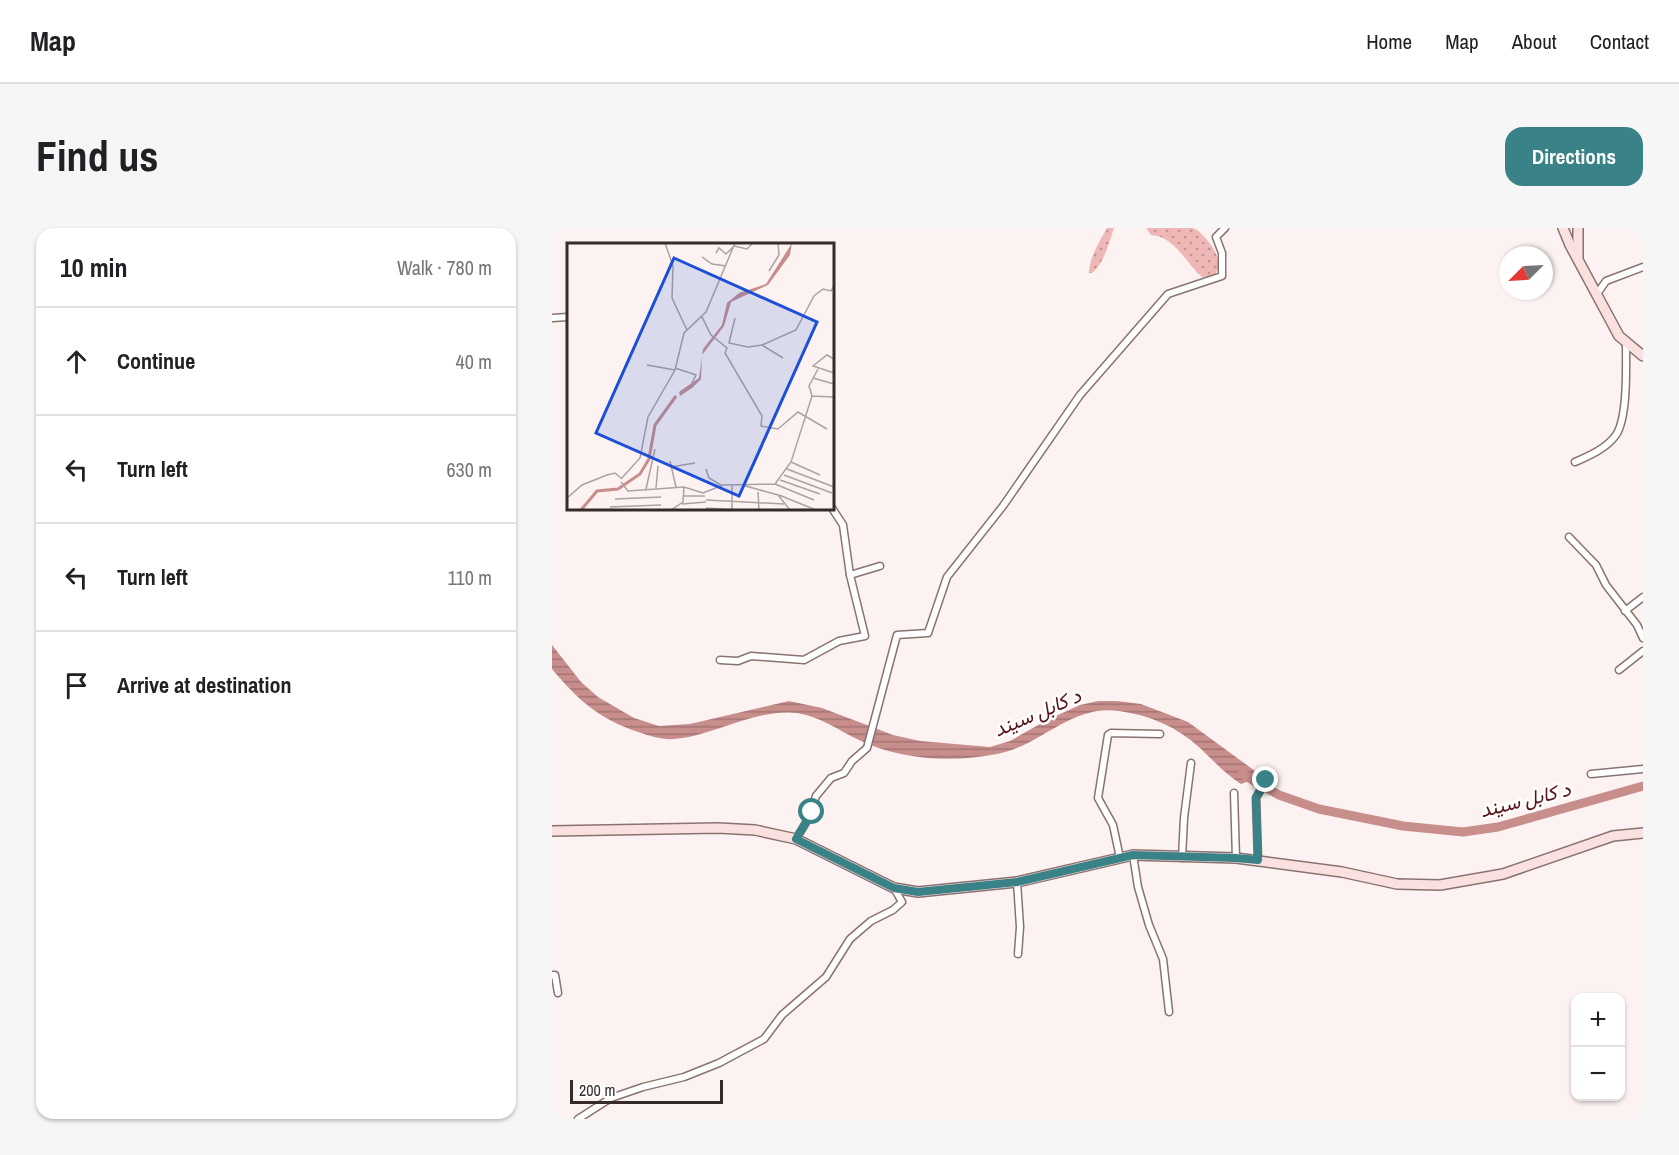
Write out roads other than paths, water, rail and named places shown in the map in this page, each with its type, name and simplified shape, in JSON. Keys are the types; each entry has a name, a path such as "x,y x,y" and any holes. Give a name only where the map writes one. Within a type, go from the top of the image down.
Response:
{"main road":[{"path":"1563,228 1619,336 1643,356"},
{"path":"1578,228 1578,259"},
{"path":"552,831 718,828 755,830 796,839 894,888 918,892 1017,882 1133,855 1258,860 1342,872 1397,884 1440,885 1503,874 1613,836 1643,833"}],"street":[{"path":"796,839 810,816 816,796 831,778 844,773 867,748 897,635 928,633 947,577 1003,506 1080,395 1168,294 1222,276 1222,253 1216,237 1225,228"},
{"path":"1597,294 1606,281 1643,267"},
{"path":"552,318 567,317"},
{"path":"1575,462 1603,448 1615,437 1620,428 1624,410 1626,343"},
{"path":"720,660 738,661 751,656 804,660 839,641 865,636 850,575 843,525 833,510"},
{"path":"1569,537 1596,565 1606,585 1637,625 1643,638"},
{"path":"850,575 879,566"},
{"path":"1625,611 1643,597"},
{"path":"1619,670 1643,651"},
{"path":"1120,858 1113,825 1098,798 1108,735 1111,733 1160,734"},
{"path":"1182,858 1191,763"},
{"path":"1591,774 1643,769"},
{"path":"1258,860 1256,798 1266,780"},
{"path":"1234,793 1236,858"},
{"path":"1133,855 1146,916 1163,959 1169,1012"},
{"path":"1017,882 1020,927 1018,954"},
{"path":"578,1119 611,1098 684,1077 719,1063 764,1039 782,1015 826,977 850,939 871,921 893,910 902,902 894,888"},
{"path":"552,975 555,975 558,993"}],"waterway":[{"name":"د کابل سيند","path":"1242,774 1279,795 1319,809 1403,826 1463,832 1498,827 1643,786"}]}
